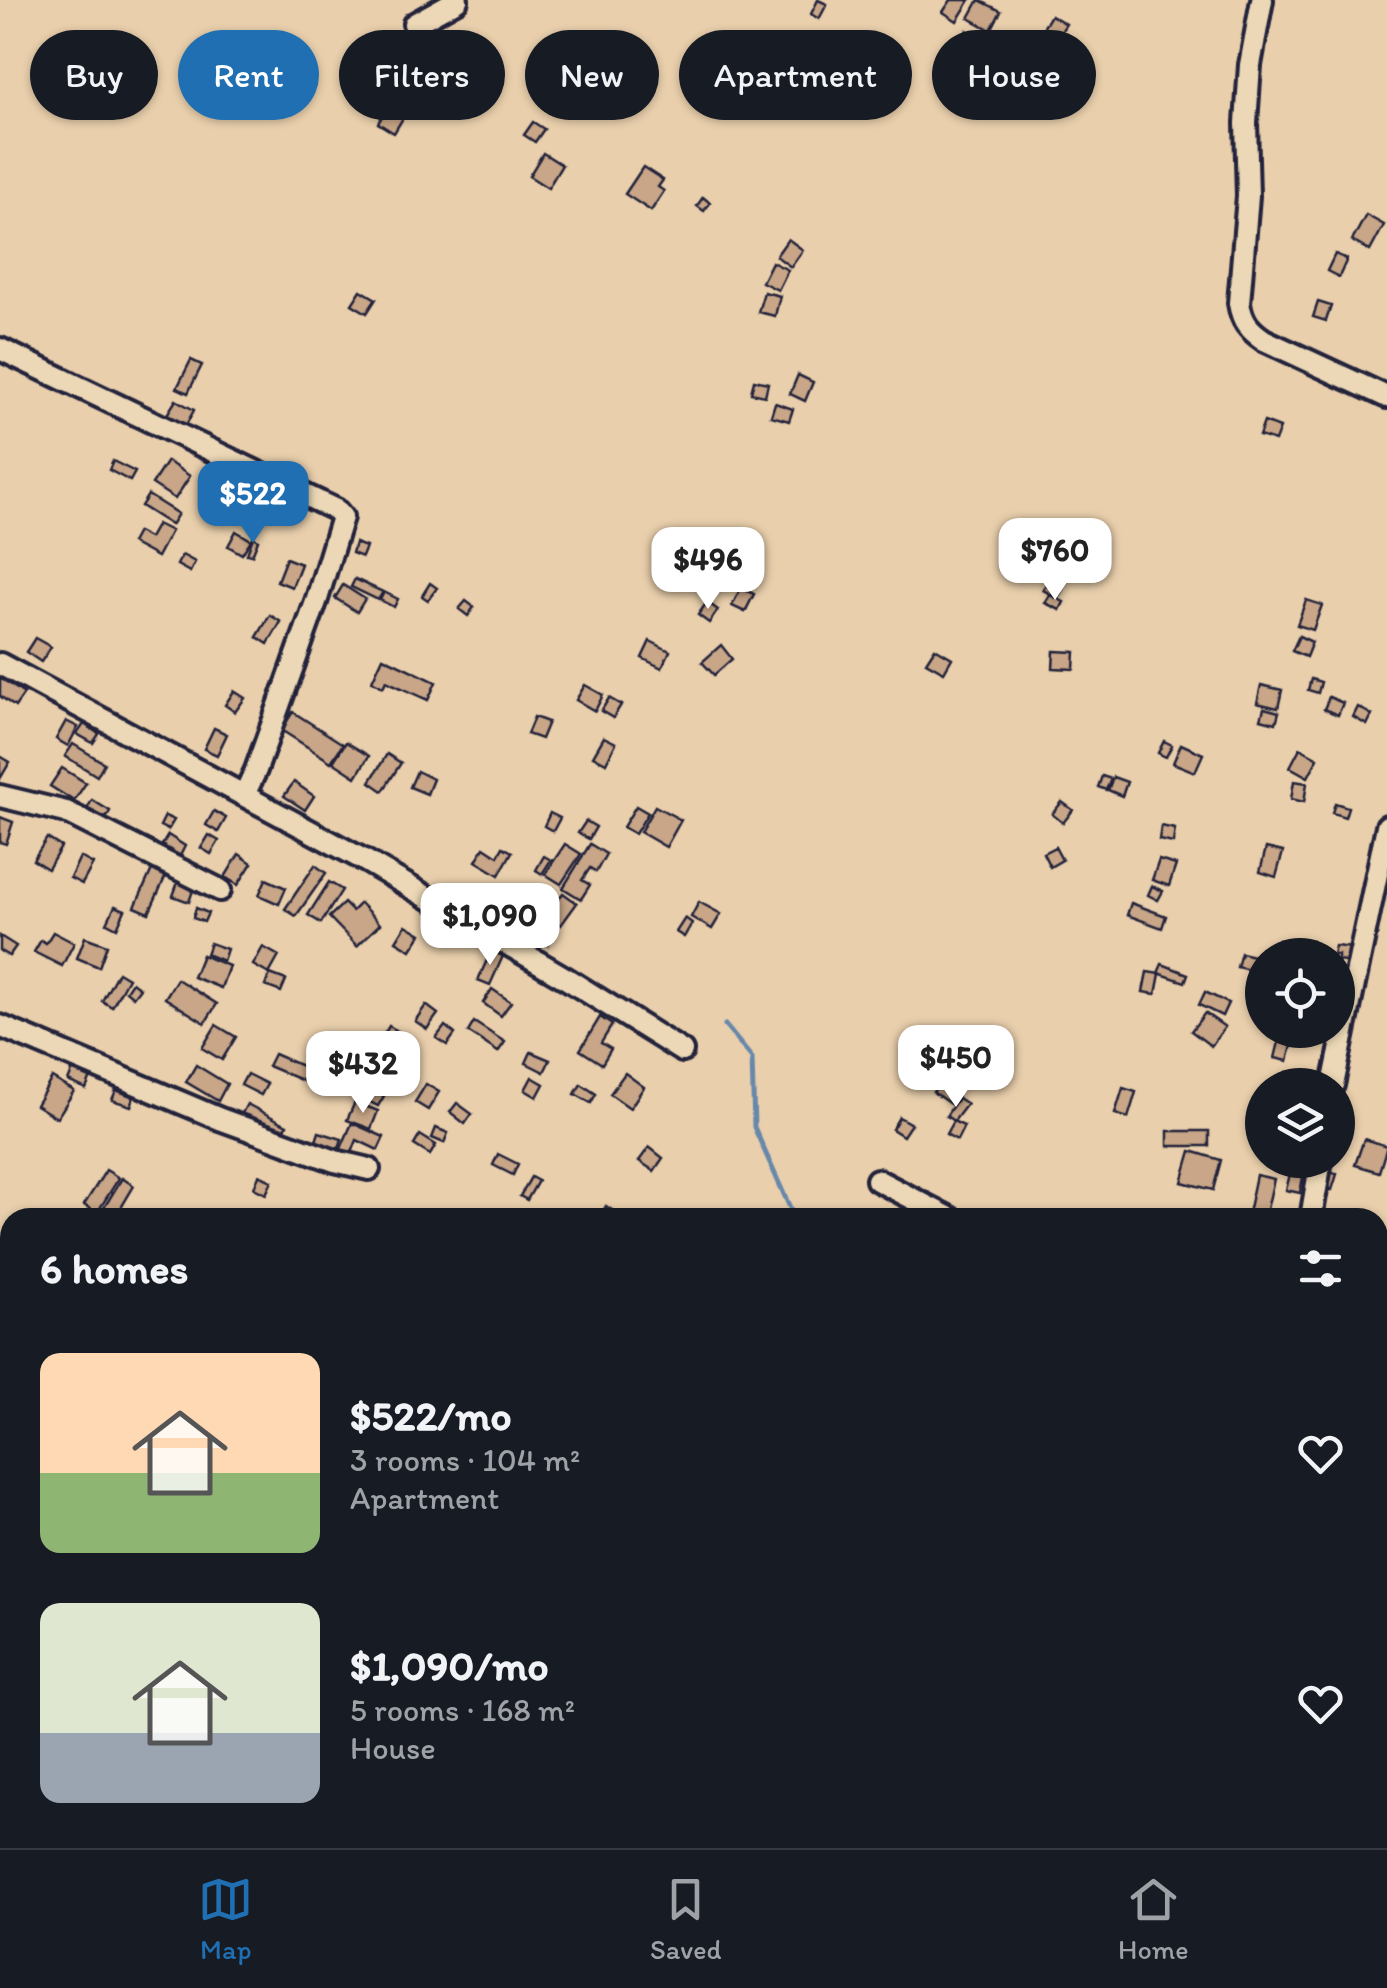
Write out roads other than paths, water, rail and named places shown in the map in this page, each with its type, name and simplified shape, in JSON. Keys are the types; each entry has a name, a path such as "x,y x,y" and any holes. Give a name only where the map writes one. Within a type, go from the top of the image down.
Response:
{"street":[{"path":"414,24 457,0"},
{"path":"1257,2 1246,123 1248,196 1239,302 1242,318 1264,340 1387,396"},
{"path":"0,350 336,510 342,518 244,796"},
{"path":"0,664 364,860 682,1051"},
{"path":"0,796 66,812 220,890"},
{"path":"1337,1068 1387,826"},
{"path":"0,1026 220,1119 335,1161 369,1168"},
{"path":"1313,1208 1318,1178"},
{"path":"877,1180 931,1208"}],"waterway":[{"path":"725,1025 752,1058 754,1127 790,1208"}]}
